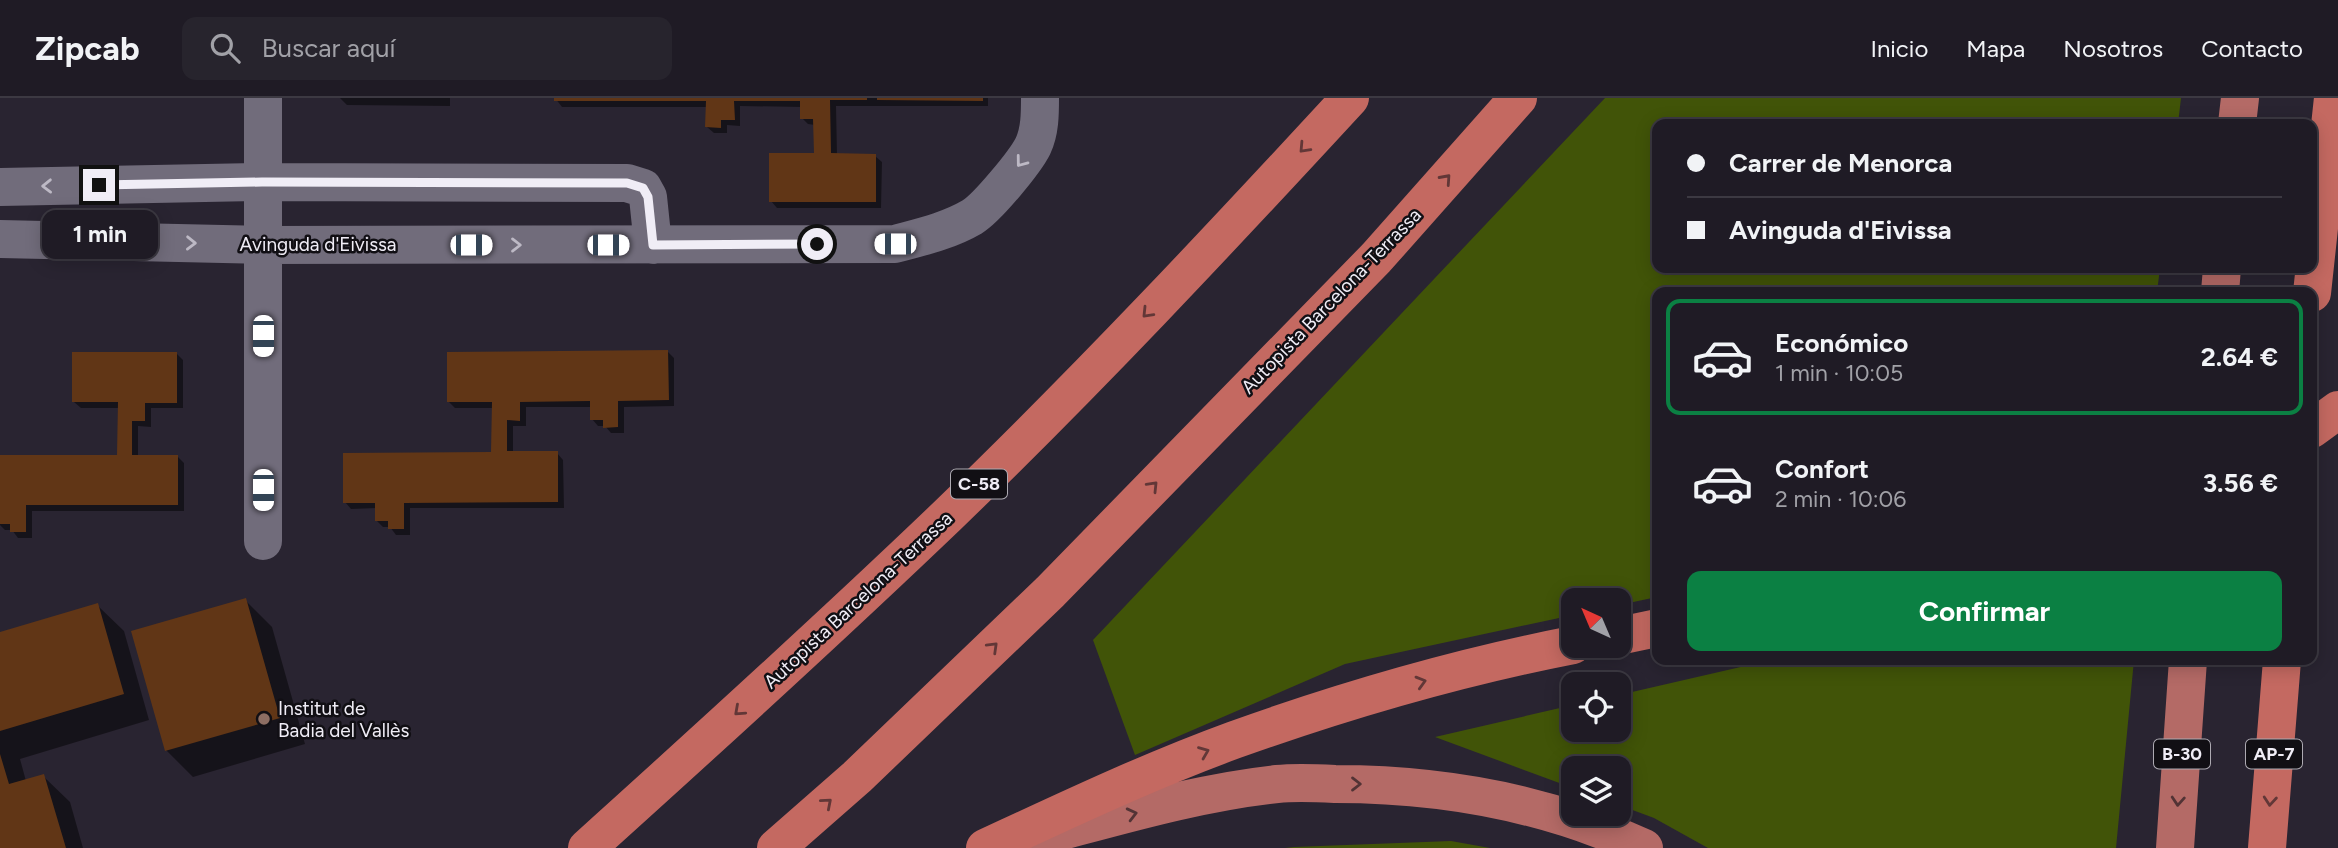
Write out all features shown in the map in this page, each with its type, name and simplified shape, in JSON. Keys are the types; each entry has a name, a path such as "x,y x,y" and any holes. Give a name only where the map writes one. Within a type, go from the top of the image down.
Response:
{"highway":[{"name":"Autopista Barcelona-Terrassa","path":"587,848 766,686 948,515 1088,374 1350,98"},
{"name":"Autopista Barcelona-Terrassa","path":"776,848 857,777 1050,592 1376,258 1518,98"},
{"path":"2238,119 2240,98"},
{"path":"2317,247 2333,98"},
{"path":"2317,425 2338,410"},
{"path":"1631,633 1652,629"},
{"path":"985,848 1128,782 1234,740 1435,678 1561,648"},
{"name":"B-30","path":"2175,848 2188,665"},
{"name":"AP-7","path":"2267,848 2282,665"},
{"path":"994,848 1188,800 1278,783 1382,784 1504,800 1595,826 1644,848"}],"street":[{"path":"263,98 263,541"},
{"name":"Avinguda d'Eivissa","path":"0,239 263,245 895,244 938,233 974,216 1003,187 1032,147 1040,120 1040,98"},
{"path":"0,187 262,182 627,183 643,188 648,197 644,245"}],"green space":[{"path":"1605,98 2181,98 2179,119 1652,119 1652,273 2159,273 2158,287 1652,287 1652,598 1631,602 1631,588 1561,588 1561,618 1345,664 1135,755 1093,640"},
{"path":"1749,665 2134,665 2116,848 1708,848 1654,818 1631,809 1631,756 1561,756 1561,784 1435,737 1561,708 1561,742 1631,742 1631,692"},
{"path":"1451,841 1490,848 1285,848 1294,847"}],"building":[{"path":"554,98 867,98 830,100 831,153 876,154 876,202 769,202 769,153 814,153 813,119 800,119 800,101 734,101 735,120 721,120 721,128 705,127 706,101 554,101"},
{"path":"983,98 983,101 877,100"},
{"path":"668,350 669,400 618,401 618,427 603,428 603,420 590,420 590,401 520,402 520,421 507,420 507,451 558,451 558,502 404,503 404,529 388,529 388,521 375,521 375,503 343,503 343,453 491,452 492,402 447,402 447,352"},
{"path":"72,352 177,352 177,403 145,403 145,421 132,421 132,455 178,455 178,505 26,505 26,532 10,532 10,524 0,524 0,455 117,455 118,402 72,402"},
{"path":"246,598 280,718 165,751 131,631"},
{"path":"98,603 124,694 0,731 0,632"},
{"path":"0,754 9,784 44,774 66,848 0,848"}],"place":[{"name":"Institut de Badia del Vallès","path":"264,719"}],"route":[{"path":"99,185 262,182 627,183 643,188 648,197 653,245 817,244"}]}
